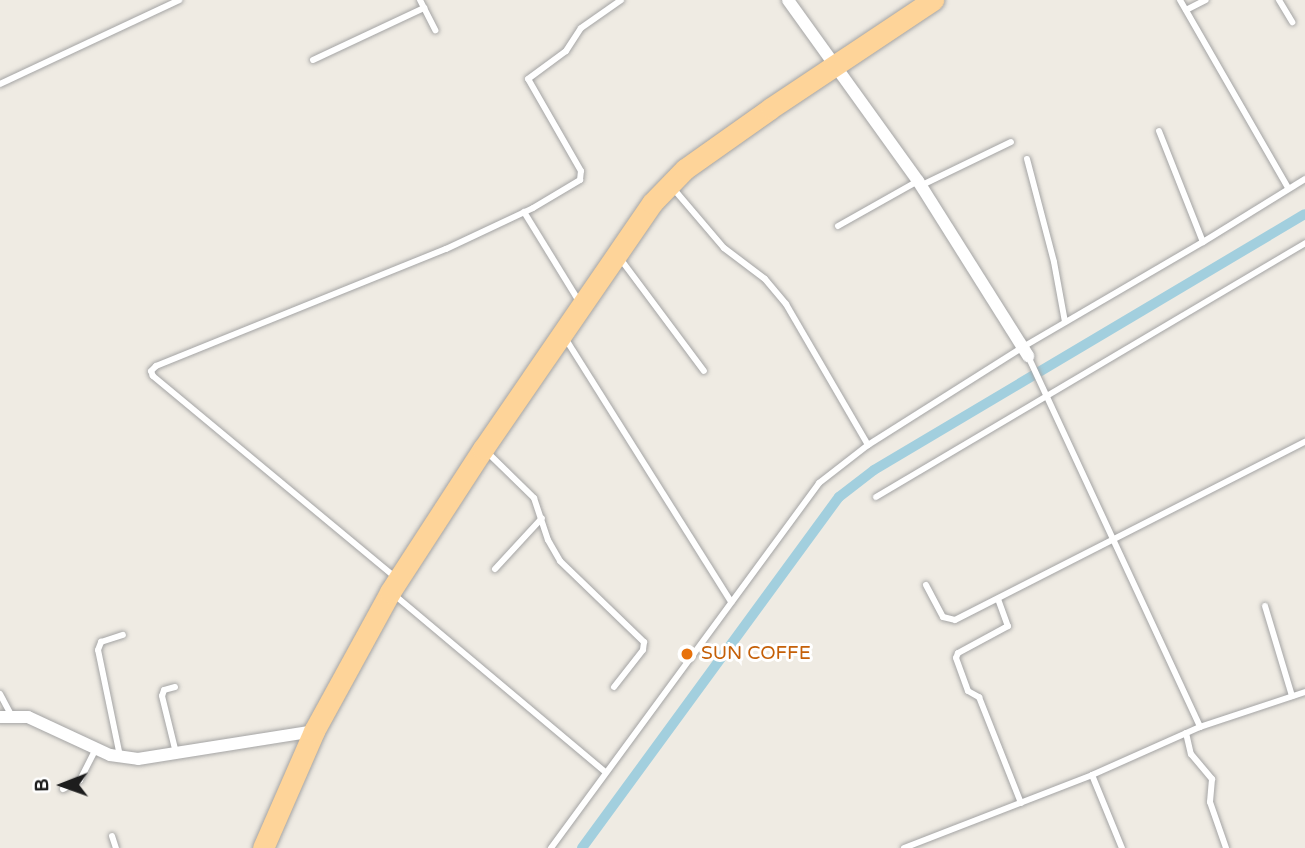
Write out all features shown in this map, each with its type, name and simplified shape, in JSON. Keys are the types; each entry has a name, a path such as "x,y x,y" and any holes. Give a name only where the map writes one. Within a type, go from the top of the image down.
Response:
{"main road":[{"path":"263,848 314,731 394,586 562,333 669,183 835,65 933,0"}],"street":[{"path":"788,0 919,184 1025,352"},
{"path":"6,716 28,717 96,748 138,759 314,731"}],"lane":[{"path":"0,84 178,0"},
{"path":"420,0 435,30"},
{"path":"605,772 153,376 151,370 379,278 524,212 582,176 529,77 561,56 582,28 621,0"},
{"path":"1180,0 1288,188"},
{"path":"1186,10 1206,0"},
{"path":"1279,0 1292,22"},
{"path":"313,60 424,8"},
{"path":"1159,131 1203,242"},
{"path":"838,226 919,184 1011,142"},
{"path":"1027,159 1054,262 1065,322"},
{"path":"551,848 819,483 869,445 1025,352 1065,322 1305,179"},
{"path":"669,183 724,248 765,279 786,304 869,445"},
{"path":"524,212 582,305"},
{"path":"876,497 1305,243"},
{"path":"618,256 704,371"},
{"path":"562,333 732,602"},
{"path":"1025,352 1042,381 1111,539 1200,727"},
{"path":"926,585 943,617 949,620 998,598 1305,442"},
{"path":"483,449 503,465 534,498 548,540 560,561 644,642 643,650 614,687"},
{"path":"495,569 542,518"},
{"path":"998,598 1008,626 958,653 956,658 968,691 979,697 1021,803"},
{"path":"1265,606 1292,696"},
{"path":"120,756 97,650 101,642 124,635"},
{"path":"175,687 164,690 162,695 176,753"},
{"path":"904,848 1092,775 1200,727 1305,692"},
{"path":"0,694 6,716"},
{"path":"1186,733 1191,754 1212,779 1210,802 1226,848"},
{"path":"63,789 80,780 96,748"},
{"path":"1092,775 1122,848"},
{"path":"112,836 116,848"}],"waterway":[{"path":"582,848 839,497 874,470 1305,214"}],"place":[{"name":"SUN COFFE","path":"687,654"}]}
